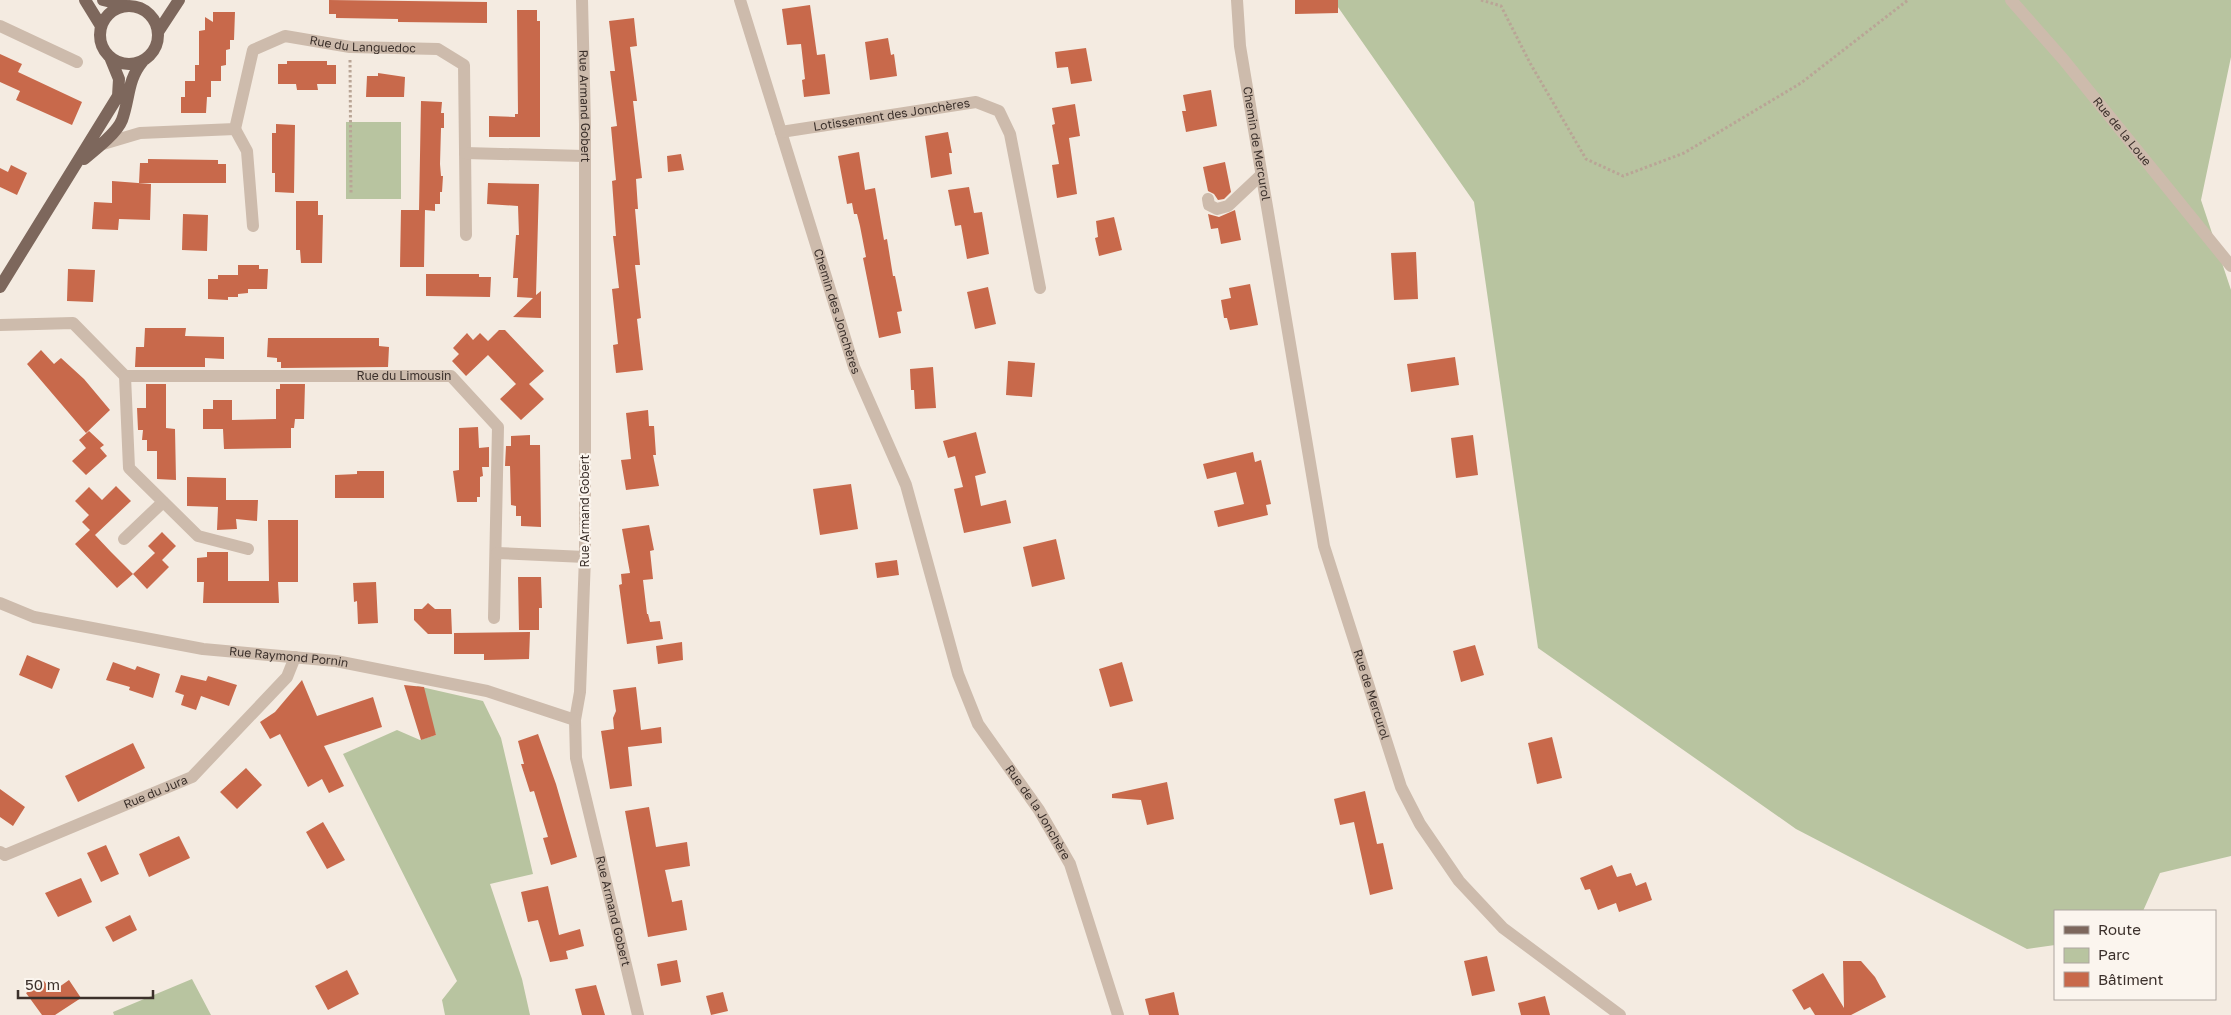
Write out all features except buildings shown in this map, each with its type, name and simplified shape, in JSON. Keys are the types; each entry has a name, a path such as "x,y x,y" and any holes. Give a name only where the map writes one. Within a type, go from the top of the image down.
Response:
{"main road":[{"path":"85,0 101,26"},
{"path":"76,165 103,144 122,121 134,72 152,54 157,44 158,32 155,21 148,13 138,7 103,0"},
{"path":"158,32 179,0"},
{"path":"0,287 118,96 118,78 110,57 103,48 100,37 101,26 107,16 116,9 127,6"},
{"path":"110,57 120,63 132,64 143,61"}],"street":[{"name":"Rue Armand Gobert","path":"582,0 585,557 580,692 575,720 576,758 638,1015"},
{"name":"Chemin des Jonchères","path":"740,0 854,367 906,485 942,619"},
{"name":"Chemin de Mercurol","path":"1237,0 1240,46 1280,286"},
{"name":"Rue de la Loue","path":"2011,0 2063,59 2231,266"},
{"path":"0,26 77,62"},
{"name":"Rue du Languedoc","path":"235,129 253,50 285,36 350,47 438,49 464,65 466,235"},
{"name":"Lotissement des Jonchères","path":"781,132 976,102 999,111 1010,134 1040,288"},
{"path":"122,121 140,133"},
{"path":"103,144 140,133 235,129 247,151 253,226"},
{"path":"465,153 584,156"},
{"path":"1208,199 1209,205 1217,209 1228,206 1261,175"},
{"name":"Rue de Mercurol","path":"1280,286 1324,546 1401,787 1420,824 1459,881 1503,928 1620,1015"},
{"path":"0,325 73,324 125,376 129,468 198,536 248,548"},
{"name":"Rue du Limousin","path":"125,376 451,376 498,427 497,553 494,618"},
{"path":"124,539 163,502"},
{"path":"497,553 585,557"},
{"name":"Rue Raymond Pornin","path":"0,603 34,617 203,649 336,661 487,690 575,720"},
{"name":"Rue de la Jonchère","path":"942,619 958,674 978,724 1039,810 1070,864 1118,1015"},
{"name":"Rue du Jura","path":"0,852 6,855 192,777 287,677 295,657"}],"path":[{"path":"1482,0 1502,6 1530,63 1586,159 1623,176 1684,153 1801,83 1908,0"},
{"path":"350,47 351,193"}],"green space":[{"path":"1333,0 2231,0 2231,57 2201,200 2231,290 2231,856 2160,873 2143,910 2054,910 2054,945 2027,949 1796,829 1538,648 1474,202"},
{"path":"346,122 401,122 401,199 346,199"},
{"path":"417,686 483,701 501,738 533,874 490,884 522,979 530,1015 445,1015 442,1000 457,981 343,754 397,730 420,740 436,735"},
{"path":"192,979 211,1015 114,1015 113,1012"}]}
